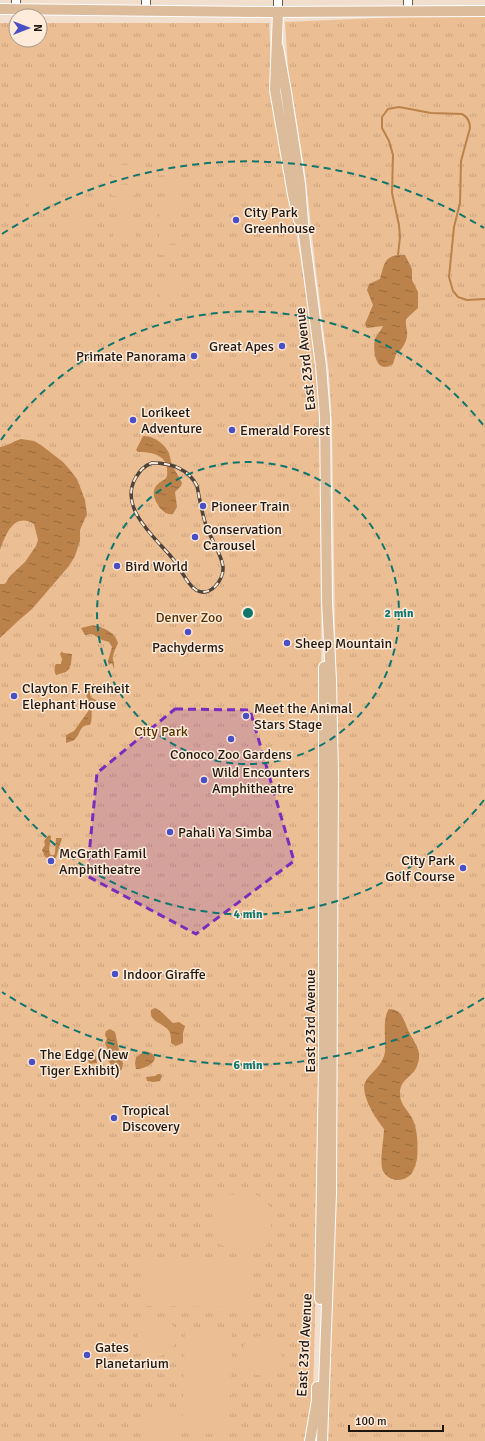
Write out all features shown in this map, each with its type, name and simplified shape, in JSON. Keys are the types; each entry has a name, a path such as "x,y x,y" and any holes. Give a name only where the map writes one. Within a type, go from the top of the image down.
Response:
{"main road":[{"path":"0,9 16,5 146,5 278,12 485,11"},
{"name":"East 23rd Avenue","path":"278,12 278,47 300,184 304,235 319,343 324,401 327,601 331,673 333,774 331,1187 322,1441"},
{"name":"East 23rd Avenue","path":"310,1441 317,1400 322,1259 325,779 324,683 327,601"},
{"path":"322,1259 325,1265 327,1308"}],"street":[{"name":"East 23rd Avenue","path":"278,0 278,12"},
{"path":"408,0 408,11"}],"highlighted area":[{"path":"175,709 250,710 294,861 196,934 87,876 97,773"}],"green space":[{"name":"City Park Golf Course","path":"402,17 485,17 485,1441 328,1441 335,1177 338,831 332,421 329,374 305,171 288,69 285,22"},
{"name":"City Park","path":"0,23 8,23 8,48 48,48 48,23 269,23 272,90 311,321 318,376 321,427 321,683 323,779 318,869 320,909 319,1159 313,1395 306,1441 0,1441"},
{"path":"181,164 181,175 159,175 158,165"},
{"path":"112,165 134,165 134,175 112,176"},
{"path":"181,180 181,191 159,191 159,181"},
{"path":"67,182 90,182 90,192 67,192"},
{"path":"112,185 135,185 135,195 112,196"},
{"path":"45,186 46,210 29,210 29,187"},
{"path":"181,196 181,207 159,207 159,197"},
{"path":"90,201 90,212 68,212 67,202"},
{"path":"112,201 135,201 135,211 113,212"},
{"path":"181,212 181,223 159,223 159,213"},
{"path":"113,217 135,217 135,227 113,228"},
{"path":"68,218 90,218 90,228 68,228"},
{"path":"159,229 182,229 182,239 159,239"},
{"path":"113,233 135,233 135,243 113,244"},
{"path":"159,245 182,245 182,255 160,255"},
{"path":"160,281 182,281 182,298 160,299"},
{"path":"244,1193 253,1194 262,1198 271,1209 272,1223 265,1252 237,1251 227,1248 220,1243 215,1236 212,1213 214,1197"},
{"path":"146,1260 250,1261 250,1307 146,1306"},
{"path":"155,1317 163,1318 170,1322 176,1332 173,1347 169,1352 159,1356 149,1354 144,1350 137,1336 144,1324"},
{"path":"185,1329 232,1330 229,1434 182,1433"},
{"path":"259,1336 268,1338 275,1343 280,1350 282,1358 272,1372 264,1375 249,1373 240,1363 241,1350 245,1344 251,1339"},
{"path":"158,1408 169,1412 176,1420 176,1436 172,1441 145,1441 137,1429 137,1423 146,1411"}],"water":[{"path":"398,255 405,255 412,269 412,280 418,292 418,308 406,319 406,340 400,351 396,354 393,364 384,367 381,366 376,360 374,346 375,339 383,326 367,328 365,324 373,305 367,290 369,284 380,279 383,267 387,260"},
{"path":"143,436 151,437 165,446 169,453 172,465 182,483 175,492 177,507 173,514 167,514 160,508 154,495 156,486 167,477 166,463 156,455 138,452 136,450"},
{"path":"21,439 34,441 63,462 77,479 85,500 87,514 80,530 80,541 75,556 69,566 32,609 0,638 0,584 5,584 10,576 25,562 36,546 38,540 34,524 27,521 21,521 12,526 0,550 0,447 6,446"},
{"path":"93,625 112,633 117,639 118,643 113,658 114,669 112,663 109,665 108,661 112,647 109,642 92,634 85,635 81,628"},
{"path":"62,651 63,653 72,654 71,664 66,672 56,675 55,667 56,664 61,664 62,659 60,654"},
{"path":"94,683 95,689 90,691 90,695 97,701 97,704 94,706 92,711 90,725 84,726 75,739 66,743 66,735 74,731 89,710 86,690"},
{"path":"49,835 51,836 49,848 51,855 54,855 55,853 56,838 62,838 57,856 54,859 45,857 42,850 45,845 44,841"},
{"path":"155,1008 162,1012 173,1023 179,1022 185,1026 183,1043 176,1046 171,1043 171,1035 169,1031 152,1018 151,1010"},
{"path":"389,1009 397,1011 400,1014 419,1052 419,1061 417,1066 413,1073 402,1084 400,1093 401,1101 415,1124 417,1134 417,1159 413,1172 401,1180 389,1177 383,1171 382,1157 384,1129 369,1105 364,1090 367,1079 384,1056 385,1023"},
{"path":"110,1029 115,1032 120,1051 123,1064 120,1071 116,1071 106,1058 109,1053 105,1043 107,1039 105,1035 106,1031"},
{"path":"94,1049 97,1063 89,1064 87,1053"},
{"path":"145,1051 154,1056 154,1061 143,1068 136,1069 136,1057"},
{"path":"158,1074 162,1076 160,1081 147,1081 146,1077 155,1076"}],"waterway":[{"path":"398,255 400,237 392,193 393,155 389,141 382,128 382,117 388,109 399,107 431,113 462,114 466,116 470,123 470,128 461,161 460,203 454,227 449,277 453,291 458,297 467,300 485,299"}],"railway":[{"path":"152,463 166,464 184,471 197,486 205,523 221,557 223,567 223,572 219,582 211,590 201,592 193,588 176,562 149,532 136,512 132,501 131,490 138,474 146,466 152,463"}],"place":[{"name":"City Park Greenhouse","path":"236,220"},
{"name":"Great Apes","path":"282,346"},
{"name":"Primate Panorama","path":"194,356"},
{"name":"Lorikeet Adventure","path":"133,420"},
{"name":"Emerald Forest","path":"232,430"},
{"name":"Pioneer Train","path":"203,506"},
{"name":"Conservation Carousel","path":"195,537"},
{"name":"Bird World","path":"117,566"},
{"name":"Pachyderms","path":"188,632"},
{"name":"Sheep Mountain","path":"287,643"},
{"name":"Clayton F. Freiheit Elephant House","path":"14,696"},
{"name":"Meet the Animal Stars Stage","path":"246,716"},
{"name":"Conoco Zoo Gardens","path":"231,739"},
{"name":"Wild Encounters Amphitheatre","path":"204,780"},
{"name":"Pahali Ya Simba","path":"170,832"},
{"name":"McGrath Famil Amphitheatre","path":"51,861"},
{"name":"City Park Golf Course","path":"463,868"},
{"name":"Indoor Giraffe","path":"115,974"},
{"name":"The Edge (New Tiger Exhibit)","path":"32,1062"},
{"name":"Tropical Discovery","path":"114,1118"},
{"name":"Gates Planetarium","path":"87,1355"}],"park label":[{"name":"Denver Zoo","path":"189,617"}]}
